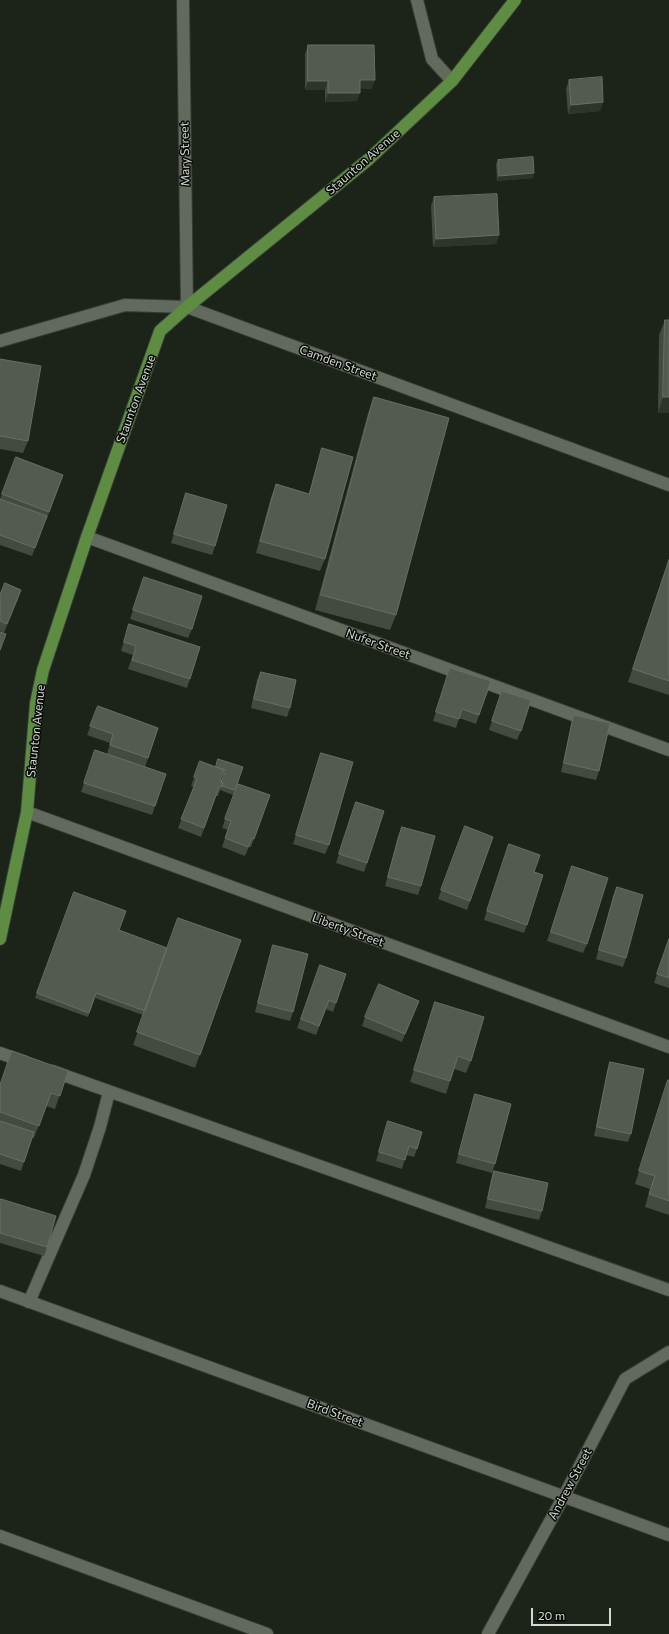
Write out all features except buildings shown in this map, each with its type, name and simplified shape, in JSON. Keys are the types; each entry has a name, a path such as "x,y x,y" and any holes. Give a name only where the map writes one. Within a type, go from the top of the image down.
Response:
{"main road":[{"name":"Staunton Avenue","path":"0,939 27,812 36,703 43,670 87,537 160,331 187,307 369,159 452,81 515,0"}],"street":[{"name":"Mary Street","path":"183,0 187,307"},
{"path":"417,0 432,58 452,81"},
{"name":"Camden Street","path":"0,341 124,305 187,307 669,485"},
{"name":"Nufer Street","path":"87,537 669,750"},
{"name":"Liberty Street","path":"27,812 669,1047"},
{"path":"0,1053 669,1290"},
{"path":"29,1302 84,1175 100,1127 109,1092"},
{"name":"Bird Street","path":"0,1291 669,1535"},
{"name":"Andrew Street","path":"488,1634 564,1496 625,1379 669,1352"},
{"path":"0,1536 267,1634"}]}
